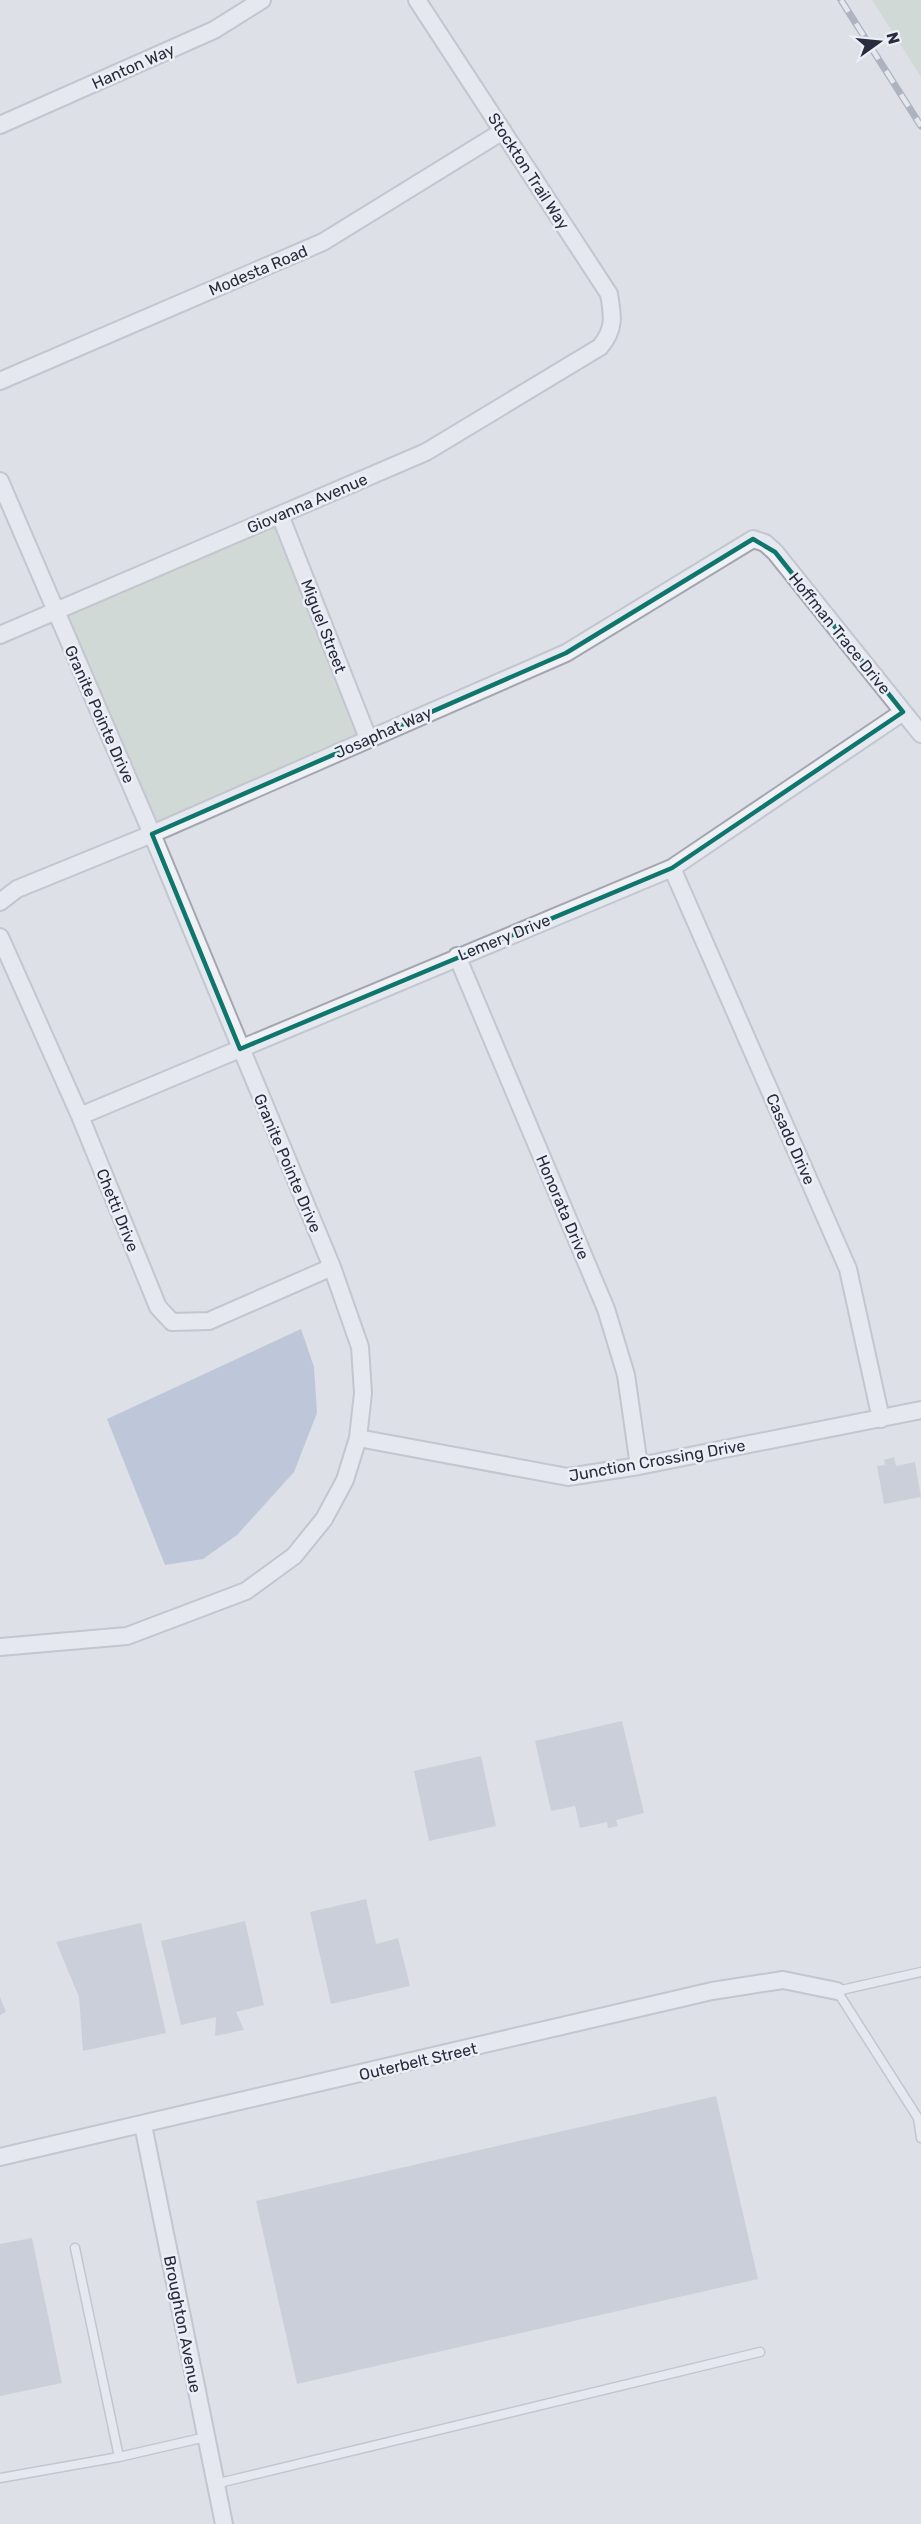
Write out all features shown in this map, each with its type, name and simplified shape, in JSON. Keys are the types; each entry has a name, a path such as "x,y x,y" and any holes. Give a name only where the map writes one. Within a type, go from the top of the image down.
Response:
{"street":[{"name":"Hanton Way","path":"0,124 214,30 262,0"},
{"name":"Stockton Trail Way","path":"417,0 609,294 613,314 610,335 600,347"},
{"name":"Modesta Road","path":"0,381 323,242 503,131"},
{"name":"Giovanna Avenue","path":"0,635 426,452 600,347"},
{"name":"Granite Pointe Drive","path":"0,481 152,834 332,1268 360,1347 363,1393 358,1438 345,1480 324,1519 294,1556 246,1592 127,1636 0,1647"},
{"name":"Miguel Street","path":"280,515 368,738"},
{"name":"Josaphat Way","path":"0,902 17,889 152,834 566,653 753,539"},
{"name":"Hoffman Trace Drive","path":"753,539 765,543 775,552 921,734"},
{"name":"Lemery Drive","path":"80,1116 457,956 672,868 903,712"},
{"name":"Casado Drive","path":"672,868 848,1269 881,1419"},
{"name":"Chetti Drive","path":"0,937 80,1116 158,1307 172,1322 209,1321 332,1268"},
{"name":"Honorata Drive","path":"457,956 606,1309 626,1375 639,1466"},
{"name":"Junction Crossing Drive","path":"358,1438 568,1477 639,1466 921,1410"},
{"name":"Outerbelt Street","path":"0,2157 712,1991 783,1980 837,1990"},
{"name":"Broughton Avenue","path":"143,2125 224,2524"}],"lane":[{"path":"921,1971 837,1990 918,2118 921,2138"},
{"path":"75,2248 119,2457"},
{"path":"215,2484 760,2352"},
{"path":"0,2478 119,2457 206,2437"}],"highlighted area":[{"path":"753,539 775,552 903,712 672,868 240,1049 152,834 566,653"}],"green space":[{"path":"872,0 921,0 921,77"},
{"path":"280,515 368,738 152,834 55,611"}],"water":[{"path":"301,1329 314,1367 317,1413 294,1472 237,1535 203,1559 165,1565 107,1419"}],"building":[{"path":"894,1457 896,1466 915,1462 921,1497 884,1504 877,1466 885,1465 884,1460"},
{"path":"622,1721 644,1813 616,1820 618,1826 608,1828 607,1822 580,1828 575,1806 551,1811 535,1741"},
{"path":"481,1756 496,1826 429,1841 414,1771"},
{"path":"366,1899 376,1944 398,1938 410,1986 331,2004 310,1912"},
{"path":"245,1921 264,2005 236,2012 244,2030 215,2036 216,2017 181,2025 161,1941"},
{"path":"141,1923 166,2033 83,2051 79,1997 56,1942"},
{"path":"0,1997 6,2012 0,2015"},
{"path":"716,2096 758,2279 297,2384 256,2201"},
{"path":"32,2238 62,2383 0,2396 0,2244"}],"railway":[{"path":"841,0 921,126"}]}
